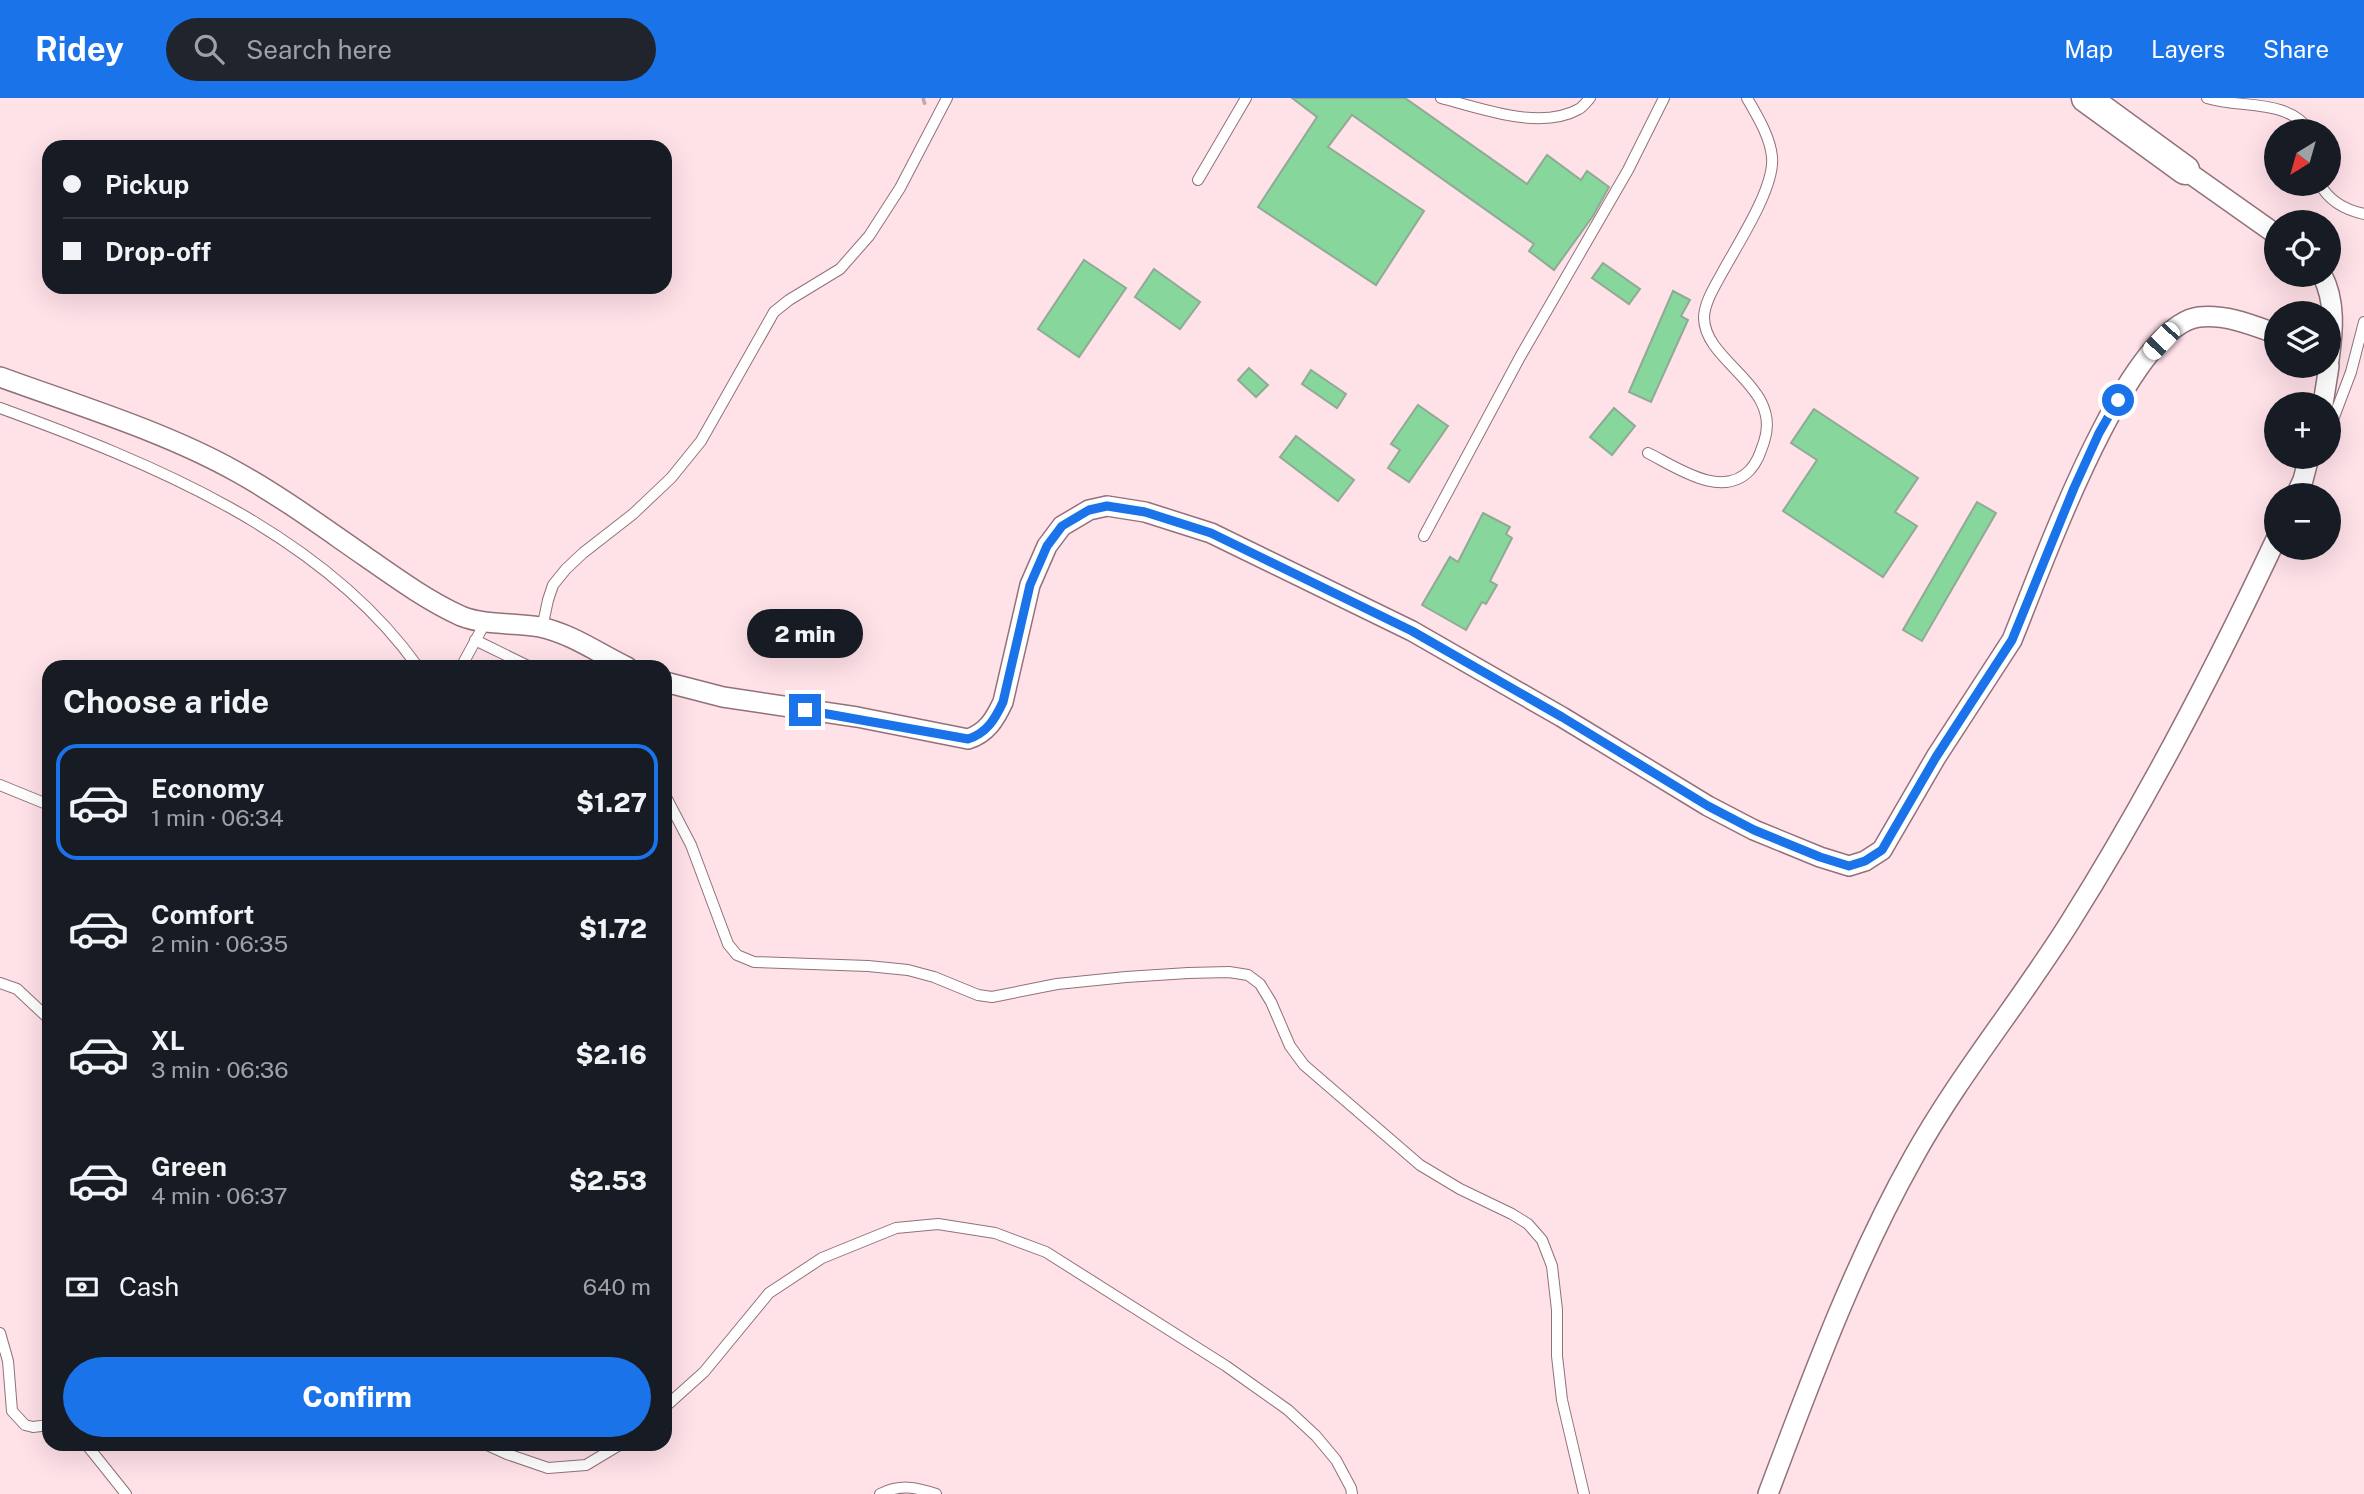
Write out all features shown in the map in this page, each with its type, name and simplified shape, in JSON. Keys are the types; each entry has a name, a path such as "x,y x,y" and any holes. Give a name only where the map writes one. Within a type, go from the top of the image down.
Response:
{"street":[{"path":"2086,98 2264,226"},
{"path":"672,684 723,697 968,739 978,736 996,717 1003,702 1030,585 1047,546 1062,526 1089,510 1107,506 1145,512 1211,533 1412,631 1562,717 1708,806 1754,830 1849,866 1865,861 1882,850 1936,757 2012,640 2099,433 2128,383 2150,353 2171,330 2197,317 2232,318 2264,329"},
{"path":"0,377 181,444 236,471 289,503 392,576 462,616 480,632 512,623 542,628 571,637 614,660"},
{"path":"1769,1494 1820,1355 1875,1229 1894,1193 1955,1087 2052,950 2135,813 2216,664 2266,560"}],"lane":[{"path":"542,628 553,585 566,569 633,514 671,478 701,441 774,312 840,269 869,236 900,188 947,98"},
{"path":"1198,180 1246,98"},
{"path":"1441,98 1506,116 1549,119 1579,109 1590,98"},
{"path":"1424,536 1520,357 1628,170 1664,98"},
{"path":"1648,453 1699,478 1722,483 1743,478 1757,462 1767,432 1763,405 1743,375 1718,351 1708,335 1704,317 1713,289 1770,180 1772,157 1762,124 1747,98"},
{"path":"2207,98 2264,106 2290,112 2300,119"},
{"path":"2329,196 2342,206 2364,214"},
{"path":"2341,398 2364,322"},
{"path":"0,408 165,474 271,533 333,577 376,615 412,660"},
{"path":"465,660 480,632 520,660"},
{"path":"0,785 42,802"},
{"path":"672,808 691,845 728,944 737,955 754,962 908,970 934,977 978,995 992,997 1057,984 1188,973 1229,972 1248,975 1260,984 1290,1046 1304,1065 1420,1165 1460,1189 1520,1219 1542,1240 1552,1266 1562,1400 1584,1494"},
{"path":"0,983 17,989 42,1012"},
{"path":"672,1401 704,1372 769,1293 834,1253 896,1228 938,1224 995,1233 1046,1252 1226,1366 1287,1410 1316,1436 1336,1460 1352,1494"},
{"path":"0,1333 8,1361 12,1411 25,1425 42,1425"},
{"path":"92,1451 126,1494"},
{"path":"500,1451 548,1468 586,1465 609,1451"},
{"path":"880,1494 900,1487 918,1487 936,1494"}],"building":[{"path":"1292,98 1405,98 1527,184 1547,155 1581,180 1587,171 1609,187 1593,216 1554,270 1529,251 1534,244 1352,115 1328,147 1424,211 1376,285 1258,207 1317,117"},
{"path":"1084,260 1126,288 1079,357 1038,329"},
{"path":"1603,263 1640,289 1629,304 1592,278"},
{"path":"1154,269 1200,302 1180,329 1135,297"},
{"path":"1673,291 1690,300 1681,316 1688,320 1651,402 1629,392"},
{"path":"1249,368 1268,385 1256,397 1238,380"},
{"path":"1311,370 1346,394 1337,408 1302,384"},
{"path":"1418,405 1448,426 1409,482 1388,468 1400,450 1391,444"},
{"path":"1614,408 1635,426 1612,455 1590,437"},
{"path":"1814,409 1918,478 1895,512 1917,526 1883,577 1783,511 1817,460 1791,443"},
{"path":"1296,436 1354,480 1338,501 1280,457"},
{"path":"1977,502 1996,513 1922,641 1903,630"},
{"path":"1483,513 1510,527 1506,534 1512,538 1490,581 1497,585 1486,604 1482,602 1466,630 1422,605 1450,557 1458,562"}],"route":[{"path":"805,710 968,739 978,736 996,717 1003,702 1030,585 1047,546 1062,526 1089,510 1107,506 1145,512 1211,533 1412,631 1562,717 1708,806 1754,830 1849,866 1865,861 1882,850 1936,757 2012,640 2074,488 2099,433 2118,400"}]}
